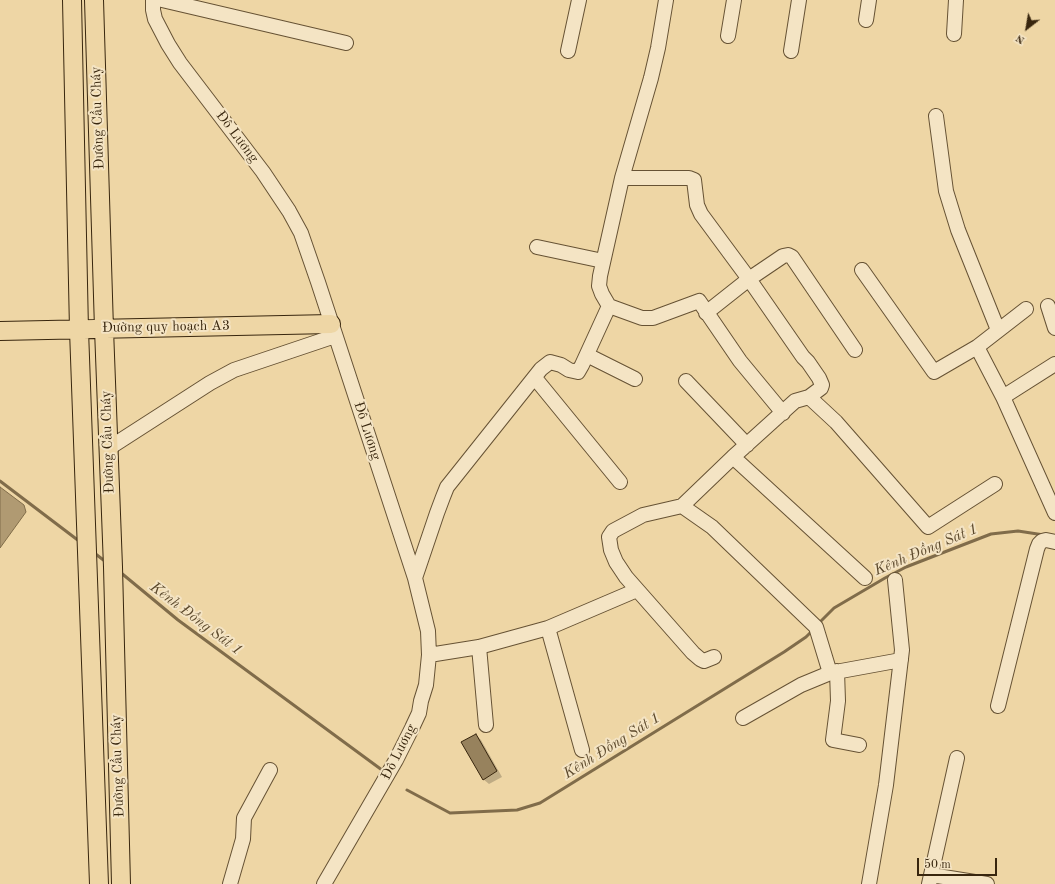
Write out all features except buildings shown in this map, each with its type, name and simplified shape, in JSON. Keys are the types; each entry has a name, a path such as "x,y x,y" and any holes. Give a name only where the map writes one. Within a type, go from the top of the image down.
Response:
{"main road":[{"name":"Đường Cầu Cháy","path":"72,0 79,330 99,884"},
{"name":"Đường Cầu Cháy","path":"94,0 108,448 114,582 121,884"},
{"name":"Đường quy hoạch A3","path":"0,331 104,329 333,330"}],"street":[{"name":"Đô Lương","path":"152,0 155,19 180,63 263,172 289,211 300,233 415,578 428,631 429,655 426,685 412,728 385,779 324,884"},
{"path":"162,0 346,43"},
{"path":"568,52 579,0"},
{"path":"666,0 658,48 651,78 622,178 603,261 599,286 602,294 609,306 642,318 653,318 702,307 788,254 855,350"},
{"path":"728,36 734,0"},
{"path":"791,51 799,0"},
{"path":"866,20 869,0"},
{"path":"954,34 956,0"},
{"path":"936,116 946,191 958,230 998,330"},
{"path":"622,178 693,179 695,182 697,205 701,214 749,279 819,378 822,385 821,388 809,397 795,401 682,506 643,515 613,531 609,537 611,550 616,562 626,577 692,653 700,660 704,661 714,657"},
{"path":"536,247 603,261"},
{"path":"862,270 934,372 977,347 1026,309"},
{"path":"415,578 437,512 448,487 541,370 550,362 561,364 569,370 578,372 609,306"},
{"path":"1048,306 1055,328"},
{"path":"702,307 740,361 783,413"},
{"path":"108,448 210,383 234,370 333,330"},
{"path":"977,347 1003,397 1055,513"},
{"path":"587,355 635,379"},
{"path":"1003,397 1055,364"},
{"path":"535,378 620,482"},
{"path":"686,381 747,445"},
{"path":"809,397 836,422 928,527 995,484"},
{"path":"733,457 865,578"},
{"path":"682,506 712,527 816,627 834,672 838,701 833,740 859,745"},
{"path":"998,706 1036,549 1042,541 1046,540 1055,542"},
{"path":"869,884 886,785 902,650 895,580"},
{"path":"429,655 479,647 548,628 637,590"},
{"path":"548,628 582,750"},
{"path":"479,647 486,725"},
{"path":"743,718 801,685 834,672 901,660"},
{"path":"957,758 930,879 988,884"},
{"path":"230,884 243,839 244,818 270,770"}],"shaded area":[{"path":"0,487 24,505 26,512 0,548"}],"waterway":[{"name":"Kênh Đồng Sát 1","path":"0,481 79,541"},
{"name":"Kênh Đồng Sát 1","path":"818,624 834,608 906,567 991,534 1018,531 1044,535"},
{"name":"Kênh Đồng Sát 1","path":"93,552 106,562"},
{"name":"Kênh Đồng Sát 1","path":"120,572 178,620 382,770"},
{"name":"Kênh Đồng Sát 1","path":"407,790 450,813 517,810 540,803 784,652 806,637 813,630"}]}
